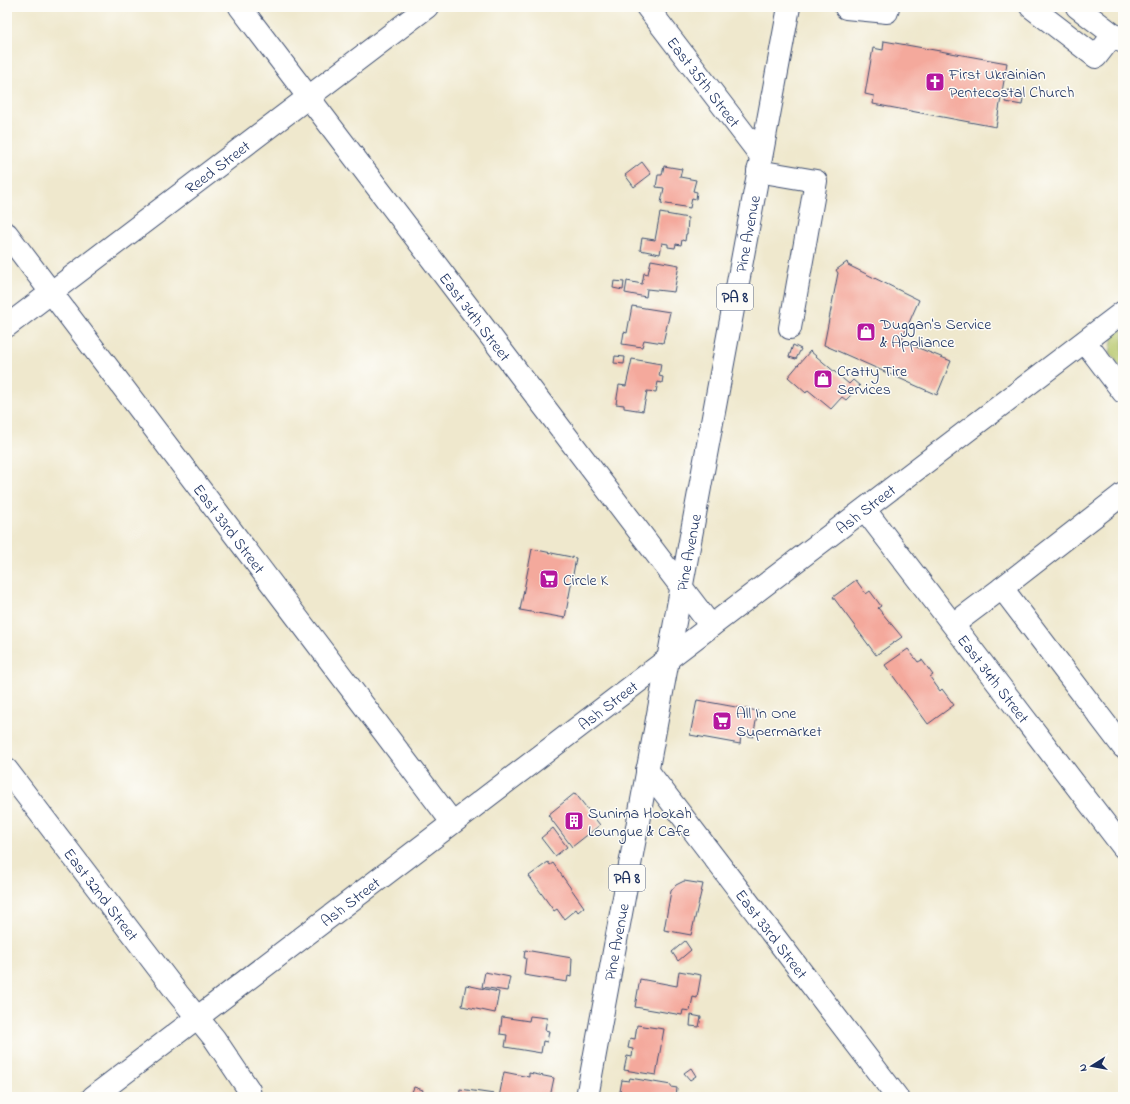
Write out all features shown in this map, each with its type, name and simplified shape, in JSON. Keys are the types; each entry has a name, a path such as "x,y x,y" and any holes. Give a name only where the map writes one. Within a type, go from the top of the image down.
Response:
{"street":[{"name":"East 34th Street","path":"240,7 711,626"},
{"name":"Reed Street","path":"7,326 427,7"},
{"name":"East 35th Street","path":"648,7 760,164"},
{"name":"Pine Avenue","path":"587,1097 789,7"},
{"path":"844,7 886,12 888,7"},
{"path":"1031,7 1096,57 1118,38 1077,7"},
{"path":"760,164 816,181 790,328"},
{"name":"East 33rd Street","path":"7,234 452,822"},
{"name":"Ash Street","path":"93,1097 1123,312"},
{"path":"1085,342 1123,392"},
{"path":"954,624 1123,494"},
{"name":"East 34th Street","path":"865,510 954,624 1123,847"},
{"path":"1002,588 1123,747"},
{"name":"East 32nd Street","path":"7,770 219,1045 249,1090 250,1097"},
{"name":"East 33rd Street","path":"647,770 897,1097"}],"green space":[{"path":"1123,329 1123,370 1110,353 1113,335"}],"building":[{"name":"First Ukrainian Pentecostal Church","path":"884,41 1007,63 996,127 873,104 874,96 865,94 873,48 883,50"},
{"path":"1007,90 1024,92 1022,105 1005,102"},
{"path":"642,162 651,174 634,187 625,175"},
{"path":"664,166 682,169 680,177 696,180 693,191 697,192 696,199 692,198 690,208 661,203 664,188 656,187 658,175 662,175"},
{"path":"660,213 688,218 685,241 682,240 681,245 676,244 675,248 668,247 668,244 662,243 660,254 640,250 642,238 655,240"},
{"path":"651,260 679,265 674,292 647,289 646,297 625,293 627,281 642,284 644,273 648,274"},
{"name":"Duggan's Service & Appliance","path":"847,262 848,265 919,300 901,341 951,361 937,395 824,345 838,273 836,270"},
{"path":"614,281 624,282 623,290 613,288"},
{"path":"632,306 670,312 663,343 644,340 642,347 622,344 624,332 627,333"},
{"path":"793,345 801,349 796,359 789,357"},
{"path":"810,351 849,384 853,380 860,386 846,400 842,397 831,409 808,390 806,393 788,377"},
{"path":"615,356 625,357 624,364 614,363"},
{"path":"632,359 661,364 659,376 663,377 662,383 658,382 656,392 647,391 643,411 624,408 624,405 616,404 619,385 626,386"},
{"name":"Circle K","path":"532,549 576,558 565,618 520,610"},
{"path":"856,580 866,594 870,591 881,606 878,608 902,637 876,655 833,597"},
{"path":"908,649 918,662 922,660 933,675 930,677 940,691 942,689 954,705 928,724 885,665"},
{"path":"697,700 758,711 753,737 741,734 740,744 690,735"},
{"name":"Sunima Hookah Loungue & Cafe","path":"575,793 600,825 572,847 548,815"},
{"path":"553,828 567,847 555,856 541,838"},
{"path":"548,862 550,865 553,863 584,907 578,912 576,909 564,919 557,909 554,911 529,876"},
{"path":"684,881 703,884 691,935 664,930 671,891 676,885"},
{"path":"685,941 691,950 678,961 672,952"},
{"path":"525,950 572,958 571,977 568,976 567,982 524,975 526,958 524,958"},
{"path":"679,971 701,975 697,998 693,997 690,1011 683,1010 682,1015 635,1007 640,979 677,986"},
{"path":"485,972 510,977 507,991 482,987"},
{"path":"466,985 499,992 495,1013 462,1006"},
{"path":"691,1015 701,1017 699,1027 690,1026"},
{"path":"530,1016 547,1018 545,1030 549,1031 547,1042 543,1041 541,1053 505,1047 507,1035 500,1034 502,1017 529,1021"},
{"path":"637,1025 664,1029 656,1075 624,1070 627,1056 632,1057 633,1049 628,1048 630,1038 635,1039"},
{"path":"691,1068 696,1076 690,1080 684,1073"},
{"path":"504,1072 529,1077 529,1073 554,1078 550,1097 499,1097"},
{"path":"630,1078 671,1085 671,1087 677,1088 676,1097 619,1097 622,1080 629,1081"},
{"path":"414,1087 423,1090 421,1097 410,1097"},
{"path":"460,1089 494,1094 493,1097 459,1097"}],"place":[{"name":"First Ukrainian Pentecostal Church","path":"935,82"},
{"name":"Duggan's Service & Appliance","path":"866,332"},
{"name":"Cratty Tire Services","path":"823,379"},
{"name":"Circle K","path":"549,579"},
{"name":"All In One Supermarket","path":"722,721"},
{"name":"Sunima Hookah Loungue & Cafe","path":"574,821"}]}
